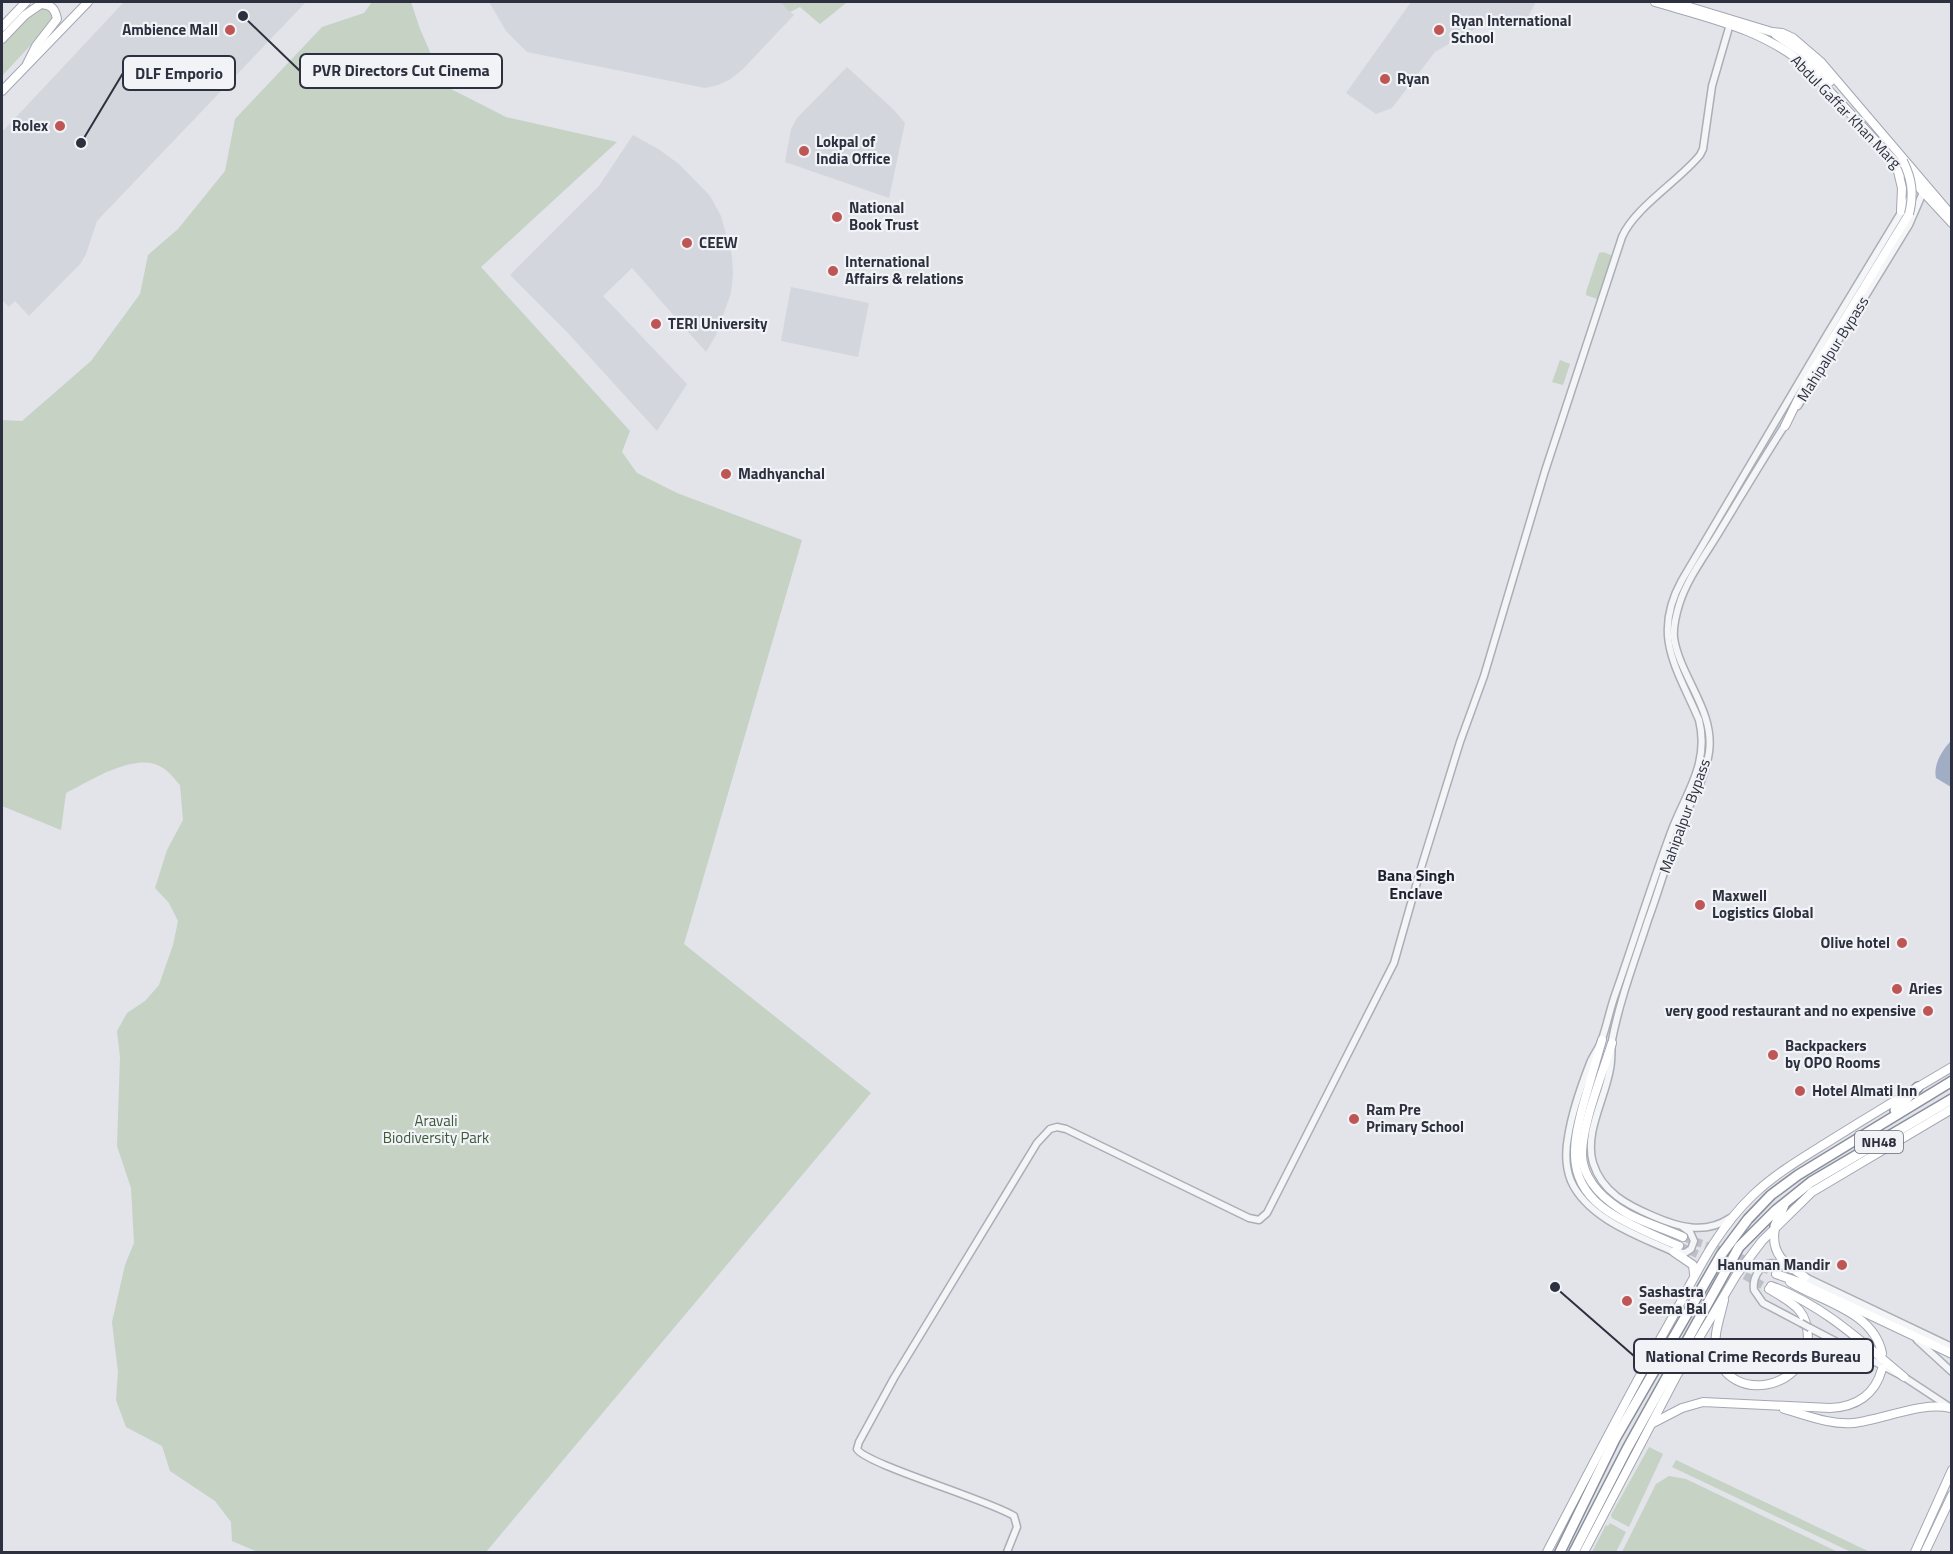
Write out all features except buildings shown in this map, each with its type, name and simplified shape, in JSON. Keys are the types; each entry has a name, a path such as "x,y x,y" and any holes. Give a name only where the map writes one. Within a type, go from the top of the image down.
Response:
{"highway":[{"name":"NH48","path":"1560,1552 1615,1439 1721,1254 1748,1219 1771,1195 1798,1175 1952,1081"},
{"path":"1886,1121 1917,1087"},
{"name":"NH48","path":"1574,1552 1627,1449 1737,1251 1787,1200 1811,1182 1952,1099"},
{"path":"1775,1226 1787,1200"}],"main road":[{"path":"2,27 26,2"},
{"path":"2,91 88,2"},
{"name":"Abdul Gaffar Khan Marg","path":"1655,2 1730,24 1778,45 1803,64 1899,162 1952,223"},
{"name":"Abdul Gaffar Khan Marg","path":"1673,2 1772,33 1782,33 1808,49 1882,132 1922,187 1952,215"},
{"path":"2,39 34,7 42,4 55,10 57,19 54,25 36,46 27,64"},
{"path":"1772,33 1808,57 1910,174 1912,187 1912,200 1808,379 1785,426"},
{"path":"1602,1040 1575,1135 1574,1158 1578,1177 1591,1197 1609,1212 1677,1249 1692,1265 1693,1275"},
{"path":"1612,1043 1584,1135 1583,1164 1597,1190 1613,1205 1647,1223 1683,1237"},
{"path":"1547,1552 1693,1275 1733,1216 1776,1176 1952,1067"},
{"path":"1584,1552 1677,1375 1749,1256 1775,1226 1812,1192 1952,1109"},
{"path":"1775,1226 1773,1240 1777,1252 1783,1261 1805,1277"},
{"path":"1882,1353 1876,1336 1860,1319 1779,1275 1802,1283 1952,1354"},
{"path":"1727,1290 1716,1333 1717,1354 1724,1368 1744,1382 1761,1385 1776,1383 1794,1372 1804,1358 1808,1341 1805,1321 1792,1304 1770,1287 1815,1306 1904,1377"},
{"path":"1653,1424 1693,1404 1713,1401 1830,1408 1848,1406 1868,1395 1878,1382 1882,1369"},
{"path":"1743,1403 1774,1407 1824,1420 1846,1423 1876,1419 1931,1406 1951,1408"},
{"path":"1915,1552 1952,1470"},
{"path":"1925,1552 1952,1495"}],"street":[{"path":"1007,1552 1017,1527 1017,1520 1014,1516 859,1453 857,1449 860,1442 894,1378 1002,1199 1037,1143 1050,1129 1057,1127 1066,1129 1249,1218 1259,1220 1267,1214 1394,963 1421,868 1463,734 1484,676 1545,471 1622,237 1639,214 1700,155 1703,149 1712,87 1730,24"},
{"name":"Mahipalpur Bypass","path":"1602,1040 1667,842 1693,786 1700,757 1702,732 1699,720 1670,650 1667,637 1673,600 1682,580 1922,187"},
{"name":"Mahipalpur Bypass","path":"1733,1216 1714,1226 1698,1229 1659,1219 1623,1201 1603,1183 1594,1167 1591,1153 1593,1134 1610,1070 1612,1043 1630,976 1676,836 1698,789 1708,753 1710,736 1707,723 1674,638 1678,608 1700,564 1909,225 1922,187"},
{"path":"1677,1249 1685,1253 1694,1244 1693,1235 1683,1227"},
{"path":"1951,1408 1904,1377 1760,1300 1753,1286 1758,1272 1769,1264 1780,1265 1952,1347"},
{"path":"1912,1335 1952,1372"}],"shaded area":[{"path":"124,2 306,2 97,221 81,263 29,316 15,301 9,307 2,300 2,132"},
{"path":"489,2 780,2 794,15 742,70 729,80 705,88 527,52 506,31"},
{"path":"1411,2 1536,2 1527,18 1480,26 1435,52 1392,108 1376,114 1346,93"},
{"path":"847,67 905,123 889,198 785,162 791,129 797,118"},
{"path":"633,135 660,150 680,165 710,196 721,216 732,256 731,293 716,335 706,352 632,268 603,296 687,384 657,431 567,332 510,275 599,186"},
{"path":"791,287 869,303 858,357 781,341"}],"green space":[{"name":"Aravali Biodiversity Park","path":"372,2 411,2 445,86 506,117 617,142 481,267 630,431 622,452 637,473 677,493 802,540 684,944 871,1093 486,1552 258,1552 232,1541 231,1522 215,1501 170,1471 162,1446 126,1427 116,1400 118,1372 112,1322 125,1265 134,1243 131,1188 117,1146 120,1057 117,1031 127,1013 145,1001 159,985 173,945 178,921 169,903 155,888 167,850 183,820 180,785 166,770 152,763 127,765 114,769 66,793 61,830 2,806 2,420 22,421 91,361 140,294 148,255 178,229 225,171 235,119 322,27 364,13"},
{"path":"780,2 846,3 820,24 800,7 790,12"},
{"path":"44,7 52,13 52,22 2,76 2,44 33,12"},
{"path":"1599,253 1611,255 1612,259 1597,299 1586,295 1586,292"},
{"path":"1560,360 1570,364 1563,385 1552,382"},
{"path":"1649,1447 1663,1454 1629,1527 1612,1518 1611,1515"},
{"path":"1676,1460 1870,1552 1851,1552 1672,1467"},
{"path":"1669,1476 1686,1479 1838,1552 1622,1552 1656,1484"},
{"path":"1610,1523 1626,1532 1616,1552 1592,1552 1606,1525"}],"water":[{"path":"1951,741 1951,787 1936,778 1935,773 1939,758"}],"tunnel":[{"path":"1683,1237 1749,1261 1776,1274"},
{"path":"1679,1246 1742,1274 1769,1289"}],"place":[{"name":"PVR Directors Cut Cinema","path":"243,16"},
{"name":"Ambience Mall","path":"230,30"},
{"name":"Ryan International School","path":"1439,30"},
{"name":"Ryan","path":"1385,79"},
{"name":"Rolex","path":"60,126"},
{"name":"DLF Emporio","path":"81,143"},
{"name":"Lokpal of India Office","path":"804,151"},
{"name":"National Book Trust","path":"837,217"},
{"name":"CEEW","path":"687,243"},
{"name":"International Affairs & relations","path":"833,271"},
{"name":"TERI University","path":"656,324"},
{"name":"Madhyanchal","path":"726,474"},
{"name":"Maxwell Logistics Global","path":"1700,905"},
{"name":"Olive hotel","path":"1902,943"},
{"name":"Aries","path":"1897,989"},
{"name":"very good restaurant and no expensive","path":"1928,1011"},
{"name":"Backpackers by OPO Rooms","path":"1773,1055"},
{"name":"Hotel Almati Inn","path":"1800,1091"},
{"name":"Ram Pre Primary School","path":"1354,1119"},
{"name":"Hanuman Mandir","path":"1842,1265"},
{"name":"National Crime Records Bureau","path":"1555,1287"},
{"name":"Sashastra Seema Bal","path":"1627,1301"}],"district":[{"name":"Bana Singh Enclave","path":"1416,884"}]}
